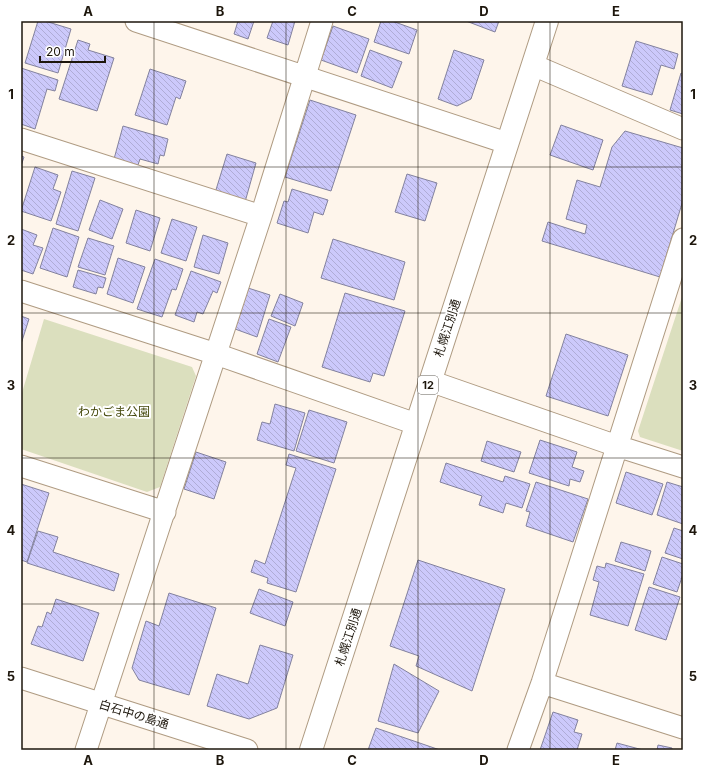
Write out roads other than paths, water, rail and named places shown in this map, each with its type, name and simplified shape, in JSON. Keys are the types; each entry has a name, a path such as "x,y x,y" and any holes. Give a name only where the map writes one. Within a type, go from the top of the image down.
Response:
{"highway":[{"name":"札幌江別通","path":"312,750 547,21"}],"street":[{"path":"136,21 507,143"},
{"path":"86,750 262,216 304,75 322,21"},
{"path":"533,65 683,129"},
{"path":"21,139 262,216"},
{"path":"518,750 542,682 683,239"},
{"path":"21,290 216,354 416,424"},
{"path":"430,381 617,446 683,467"},
{"path":"21,466 165,512"},
{"name":"白石中の島通","path":"21,678 247,750"},
{"path":"542,682 683,728"}],"park label":[{"name":"わかごま公園","path":"114,411"}]}
